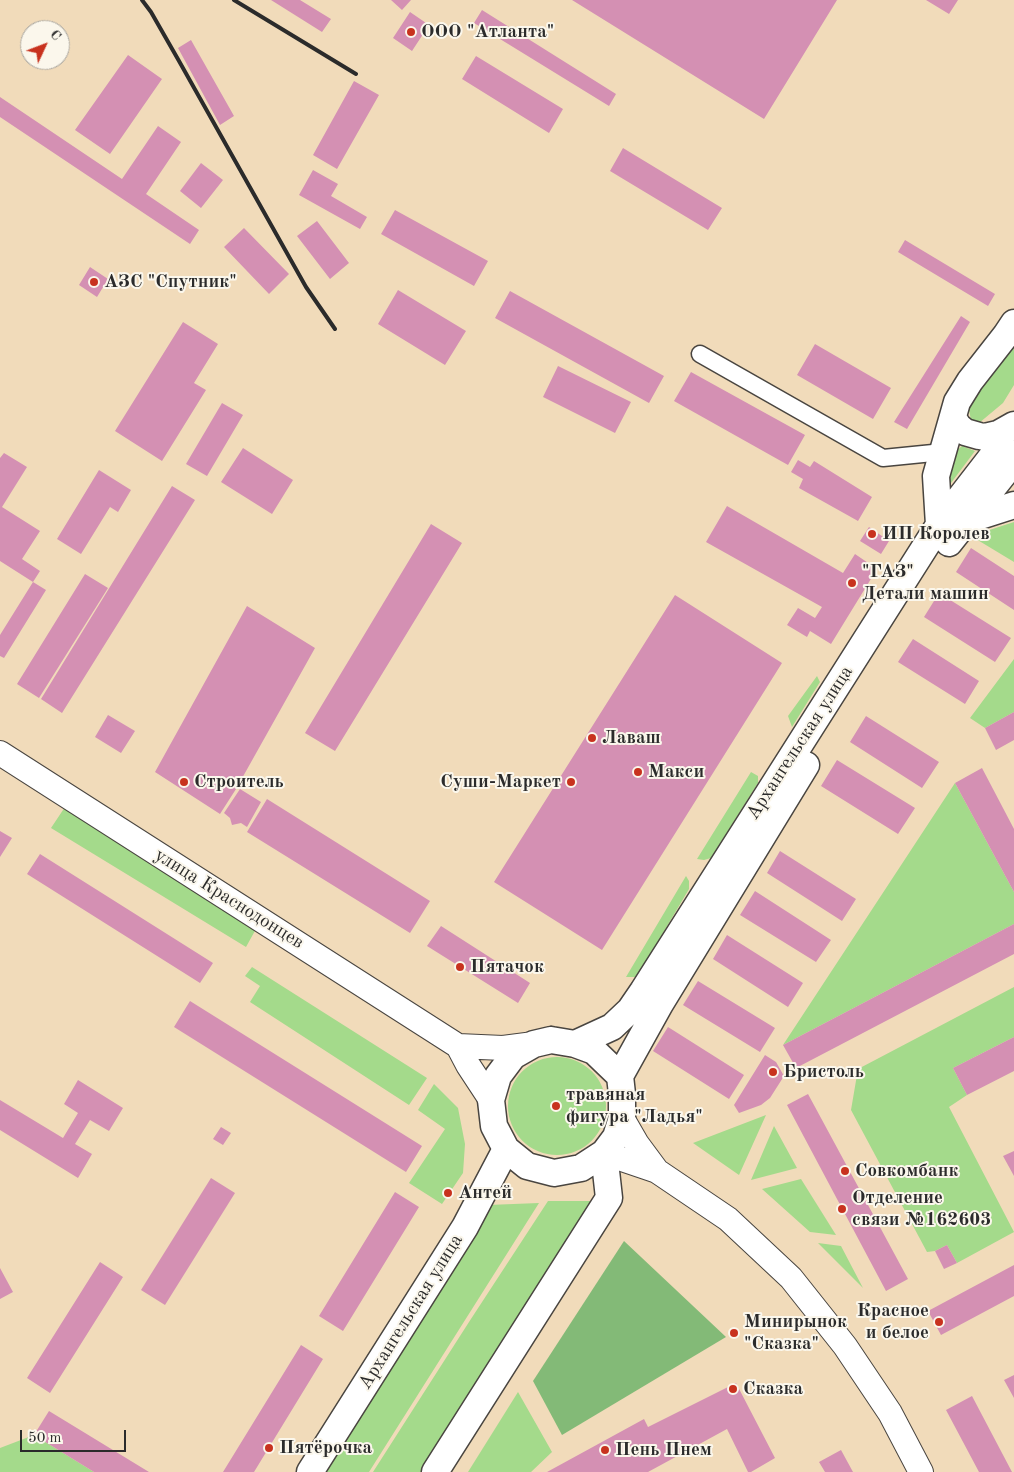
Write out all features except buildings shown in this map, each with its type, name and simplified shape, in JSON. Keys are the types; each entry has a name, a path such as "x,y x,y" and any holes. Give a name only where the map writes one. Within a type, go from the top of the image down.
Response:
{"main road":[{"path":"1014,324 970,381 957,402 936,476 947,530 974,518 1014,505"},
{"path":"953,418 965,432 985,437 998,434 1014,426"},
{"name":"Архангельская улица","path":"575,1044 612,1026 630,1010 1014,426"},
{"name":"Архангельская улица","path":"620,1076 660,1004 947,530 1014,461"},
{"name":"улица Краснодонцев","path":"0,753 458,1046 491,1100"},
{"path":"458,1046 503,1048 551,1040 575,1044 594,1051 620,1076 622,1118 616,1137 604,1153 581,1168 554,1173 527,1166 506,1149 494,1126 491,1100 498,1076 513,1056 534,1044"},
{"path":"622,1118 656,1171"},
{"name":"Архангельская улица","path":"310,1472 465,1227 506,1149"},
{"path":"604,1153 656,1171 728,1219 791,1278 844,1346 890,1413 921,1472"},
{"path":"435,1472 609,1198 604,1153"}],"street":[{"path":"700,354 883,458 943,452"}],"green space":[{"path":"1014,337 1014,385 1003,403 979,423 971,420 968,405"},
{"path":"962,446 975,451 948,487 946,459"},
{"path":"1014,522 1014,562 971,536"},
{"path":"1014,659 1014,712 985,728 970,718"},
{"path":"817,676 820,682 792,727 788,716"},
{"path":"751,772 758,776 758,783 711,858 697,859"},
{"path":"955,783 1014,892 1014,924 783,1045"},
{"path":"65,807 256,929 246,947 51,828"},
{"path":"686,876 689,881 689,889 637,977 626,977"},
{"path":"252,967 427,1078 409,1105 250,1002 260,986 245,976"},
{"path":"1014,987 1014,1037 953,1068 967,1095 949,1107 1014,1232 957,1263 947,1245 935,1251 927,1252 851,1110 858,1069"},
{"path":"557,1057 567,1058 584,1065 598,1079 605,1096 605,1116 598,1133 584,1147 567,1154 557,1155 547,1154 530,1147 516,1133 509,1116 508,1106 509,1096 516,1079 530,1065 547,1058"},
{"path":"434,1084 458,1108 465,1144 463,1173 442,1204 409,1183 445,1129 418,1110"},
{"path":"766,1115 739,1175 693,1143"},
{"path":"774,1126 797,1168 751,1180"},
{"path":"801,1179 836,1235 810,1232 762,1189"},
{"path":"548,1201 597,1201 422,1472 373,1472 469,1322"},
{"path":"539,1203 369,1472 322,1472 488,1205"},
{"path":"624,1241 726,1337 562,1435 533,1381"},
{"path":"818,1243 841,1246 863,1288"},
{"path":"518,1392 552,1452 531,1472 468,1472"},
{"path":"34,1435 94,1472 0,1472 0,1448"}],"railway":[{"path":"142,0 151,12 306,287 335,329"},
{"path":"234,0 356,74"}],"place":[{"name":"ООО \"Атланта\"","path":"411,32"},
{"name":"АЗС \"Спутник\"","path":"94,282"},
{"name":"ИП Королев","path":"872,534"},
{"name":"\"ГАЗ\" Детали машин","path":"852,583"},
{"name":"Лаваш","path":"592,738"},
{"name":"Макси","path":"638,772"},
{"name":"Строитель","path":"184,782"},
{"name":"Суши-Маркет","path":"571,782"},
{"name":"Пятачок","path":"460,967"},
{"name":"Бристоль","path":"773,1072"},
{"name":"травяная фигура \"Ладья\"","path":"556,1106"},
{"name":"Совкомбанк","path":"845,1171"},
{"name":"Антей","path":"448,1193"},
{"name":"Отделение связи №162603","path":"842,1209"},
{"name":"Красное и белое","path":"939,1322"},
{"name":"Минирынок \"Сказка\"","path":"734,1333"},
{"name":"Сказка","path":"733,1389"},
{"name":"Пятёрочка","path":"269,1448"},
{"name":"Пень Пнем","path":"605,1450"}]}
